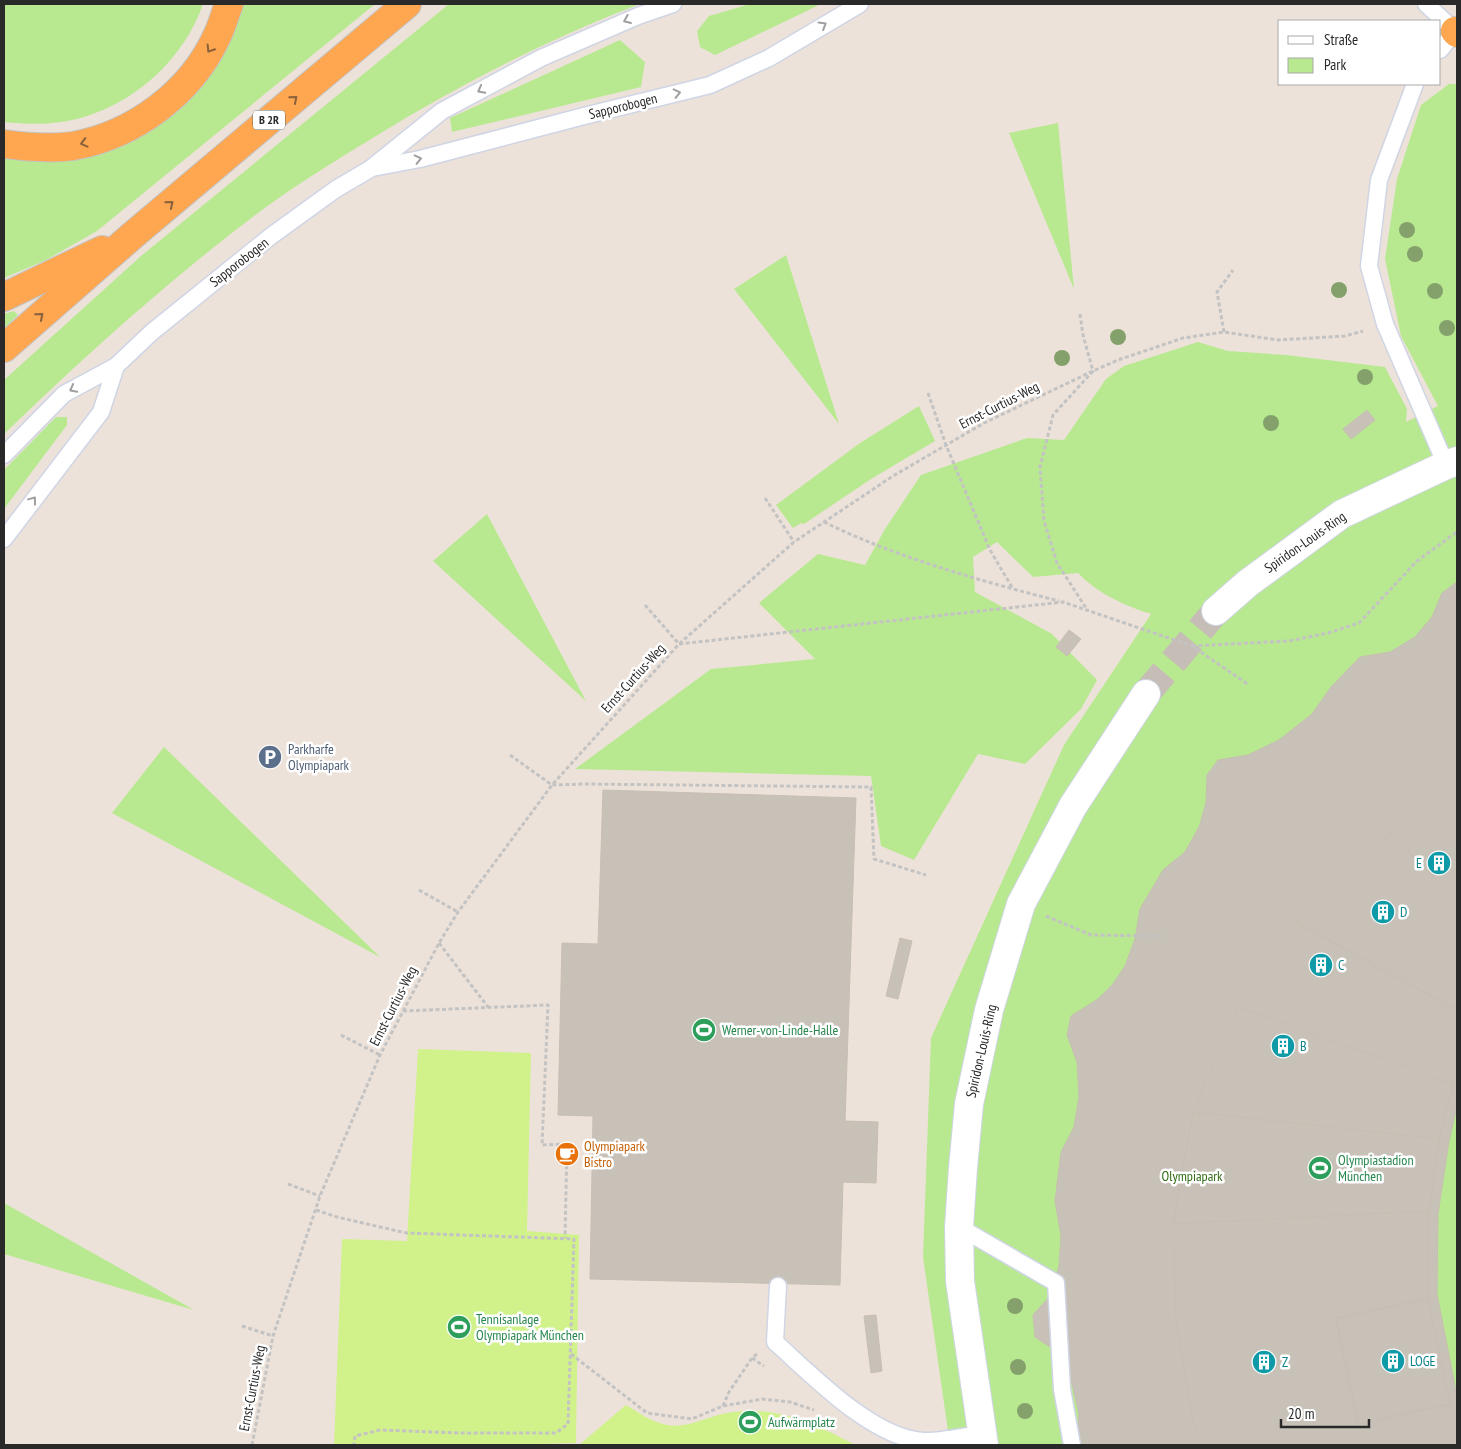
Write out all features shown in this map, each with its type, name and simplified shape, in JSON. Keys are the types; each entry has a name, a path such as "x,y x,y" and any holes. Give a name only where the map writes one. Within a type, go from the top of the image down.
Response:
{"highway":[{"path":"4,144 27,148 72,146 112,135 143,119 176,94 199,66 217,37 228,4"},
{"name":"B 2R","path":"4,348 133,235 407,4"},
{"path":"4,297 133,235"}],"street":[{"name":"Spiridon-Louis-Ring","path":"1216,611 1248,583 1342,514 1452,463"},
{"name":"Spiridon-Louis-Ring","path":"982,1439 960,1281 959,1227 970,1104 990,1010 1021,904 1073,806 1146,694"}],"lane":[{"name":"Sapporobogen","path":"4,455 64,394 116,366 152,332 271,236 336,189 370,169 442,111 541,58 638,16 673,4"},
{"name":"Sapporobogen","path":"370,169 420,159 574,118 710,85 769,58 860,4"},
{"path":"1426,4 1439,20"},
{"path":"1441,22 1452,36"},
{"path":"1415,85 1380,180 1369,266 1385,324 1452,463"},
{"name":"Sapporobogen","path":"4,539 101,412 116,366"},
{"path":"959,1227 1056,1283 1062,1388 1072,1445"},
{"path":"778,1286 775,1342 831,1392 868,1420 896,1436 924,1442 982,1439"}],"path":[{"path":"1224,332 1217,292 1234,270"},
{"path":"1080,314 1083,335 1093,371 1053,414 1040,468 1044,520 1056,563 1088,612"},
{"name":"Ernst-Curtius-Weg","path":"252,1445 273,1336 320,1196 380,1055 438,943 458,912 552,785 679,644 794,542 893,476 984,423 1093,371 1118,360 1183,338 1224,332 1278,340 1344,336 1385,324"},
{"path":"928,392 946,445 990,550 1013,590"},
{"path":"765,498 794,542"},
{"path":"824,522 860,540 1013,590 1063,602"},
{"path":"1192,646 1289,641 1328,633 1359,623 1417,561 1457,532"},
{"name":"Ernst-Curtius-Weg","path":"679,644 1063,602 1192,646"},
{"path":"645,605 679,644"},
{"path":"1192,646 1249,685"},
{"path":"510,755 552,785 871,787 874,859 926,875"},
{"path":"419,890 458,912"},
{"path":"1054,920 1091,936 1161,936"},
{"path":"438,943 488,1008"},
{"path":"403,1011 548,1005 542,1144 567,1144 565,1238"},
{"path":"341,1035 380,1055"},
{"path":"288,1184 320,1196"},
{"path":"316,1210 337,1217 406,1233 574,1239 568,1424 556,1432 461,1433 380,1430 355,1436 354,1445"},
{"path":"242,1326 273,1336"},
{"path":"723,1406 729,1392 752,1358 775,1342"},
{"path":"570,1354 647,1413 692,1419 723,1406 762,1399 790,1402 821,1412"},
{"path":"752,1358 767,1368"}],"green space":[{"path":"4,4 203,4 185,41 172,58 142,87 125,99 77,119 56,123 25,124 4,122"},
{"path":"242,4 375,4 97,231 46,260 4,278 4,157 146,126 188,100 214,70"},
{"path":"449,4 640,4 538,47 440,98 290,190 228,236 162,290 66,375 4,434 4,380 141,256"},
{"path":"750,4 818,4 715,55 700,47 697,31 709,16"},
{"path":"620,40 645,62 641,87 452,132 450,118"},
{"name":"Olympiapark","path":"1449,84 1457,84 1457,1445 950,1445 923,1257 931,1038 1064,745 1151,614 1112,598 1094,587 1078,573 1033,577 997,542 973,557 975,592 1052,634 1097,680 1081,709 1025,764 978,754 914,860 881,846 871,776 575,769 711,669 815,659 759,603 818,554 865,565 885,529 921,475 1027,438 1064,440 1106,379 1124,366 1198,342 1228,351 1286,355 1385,367 1407,409 1406,422 1438,406 1401,336 1385,259 1397,179 1421,105"},
{"path":"1058,123 1074,289 1009,133"},
{"path":"786,255 839,424 734,289"},
{"path":"14,311 18,315 4,328 4,314"},
{"path":"919,406 935,441 871,479 804,524 801,523 793,528 776,505 860,443"},
{"path":"56,417 67,417 67,425 4,509 4,470"},
{"path":"487,514 586,701 433,561"},
{"path":"164,747 380,957 112,813"},
{"name":"Tennisanlage Olympiapark München","path":"418,1049 531,1053 527,1231 579,1235 576,1443 537,1445 334,1445 342,1239 407,1241"},
{"path":"4,1203 194,1310 4,1254"},
{"name":"Aufwärmplatz","path":"626,1405 656,1422 674,1426 689,1424 731,1412 771,1412 796,1418 855,1445 579,1445"}],"building":[{"path":"1367,410 1375,420 1351,439 1343,429"},
{"path":"1457,582 1457,1107 1449,1141 1438,1214 1437,1294 1457,1396 1457,1445 1076,1445 1079,1414 1071,1379 1056,1351 1035,1337 1033,1315 1050,1296 1059,1266 1061,1236 1055,1201 1061,1152 1074,1127 1079,1097 1077,1062 1067,1035 1071,1016 1098,999 1113,984 1125,966 1135,939 1140,909 1163,870 1185,852 1199,827 1206,803 1207,775 1218,760 1248,755 1279,740 1312,714 1331,687 1360,657 1390,652 1415,637 1432,617 1442,593"},
{"path":"1069,630 1081,639 1067,656 1056,647"},
{"name":"Werner-von-Linde-Halle","path":"603,790 856,798 845,1121 878,1122 876,1183 843,1182 840,1285 590,1279 593,1116 558,1115 562,943 598,944"},
{"name":"E","path":"1457,792 1457,901 1390,833"},
{"name":"D","path":"1390,833 1457,901 1457,1010 1297,923"},
{"name":"C","path":"1297,923 1457,1010 1457,1074 1453,1084 1238,1007"},
{"path":"900,938 912,941 898,999 886,996"},
{"name":"B","path":"1238,1007 1453,1084 1439,1139 1193,1112"},
{"path":"1193,1112 1439,1139 1429,1211 1173,1224"},
{"name":"Z","path":"1429,1211 1428,1299 1336,1318 1358,1424 1450,1404 1457,1420 1457,1445 1200,1445 1193,1421 1176,1319 1173,1224"},
{"name":"LOGE","path":"1428,1299 1450,1404 1358,1424 1336,1318"},
{"path":"876,1315 882,1371 871,1373 864,1316"}],"tunnel":[{"path":"1146,694 1216,611"}],"place":[{"name":"Parkharfe Olympiapark","path":"270,757"},
{"name":"E","path":"1439,863"},
{"name":"D","path":"1383,912"},
{"name":"C","path":"1321,965"},
{"name":"Werner-von-Linde-Halle","path":"704,1030"},
{"name":"B","path":"1283,1046"},
{"name":"Olympiapark Bistro","path":"567,1154"},
{"name":"Olympiastadion München","path":"1320,1168"},
{"name":"Tennisanlage Olympiapark München","path":"459,1327"},
{"name":"LOGE","path":"1393,1361"},
{"name":"Z","path":"1264,1362"},
{"name":"Aufwärmplatz","path":"750,1422"}]}
